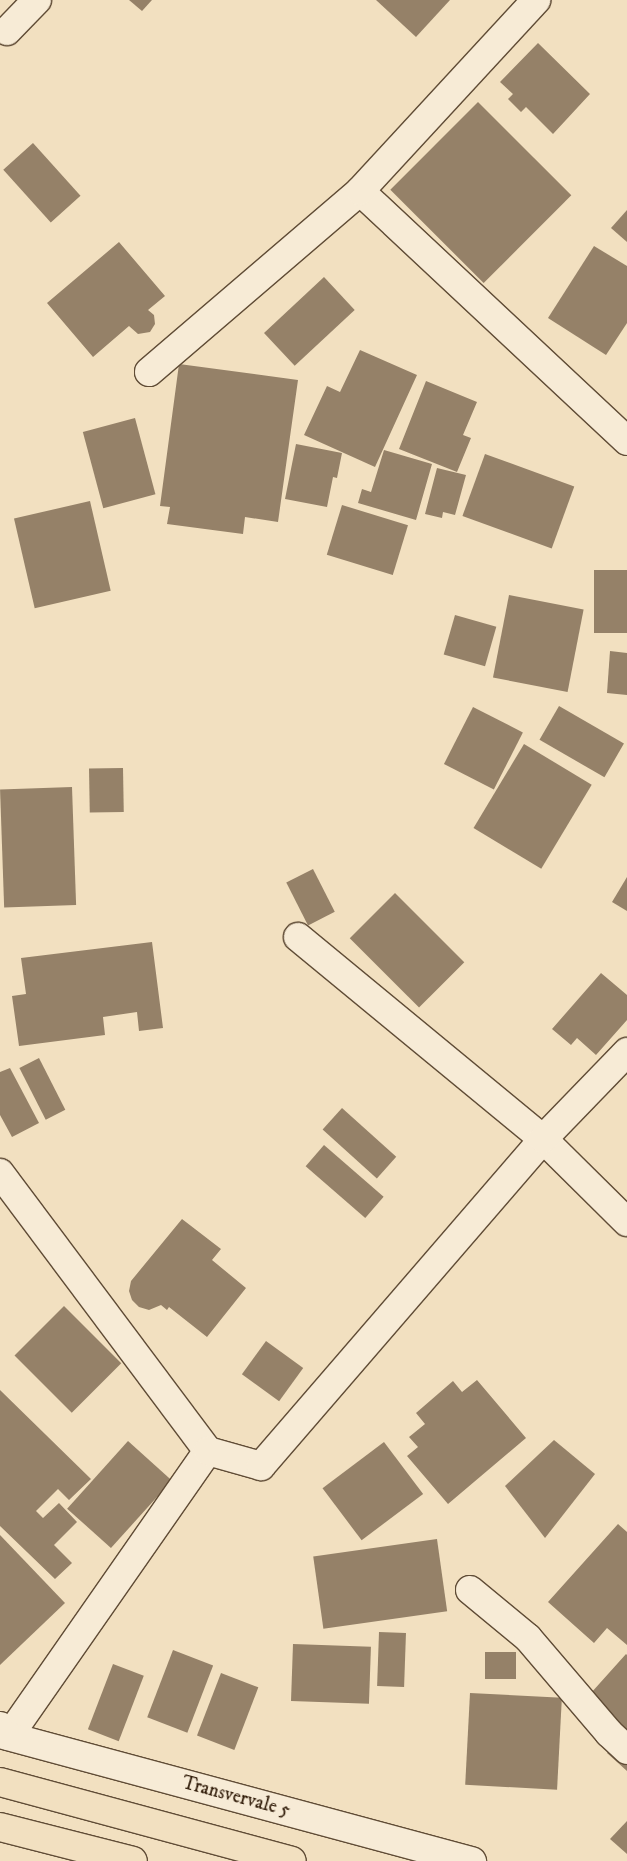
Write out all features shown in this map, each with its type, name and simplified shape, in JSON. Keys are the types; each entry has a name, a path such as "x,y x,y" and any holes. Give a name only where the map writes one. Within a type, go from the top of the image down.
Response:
{"main road":[{"path":"0,1782 292,1861"},
{"path":"0,1828 68,1852 133,1861"}],"street":[{"path":"7,31 37,0"},
{"path":"149,372 360,191 536,0"},
{"path":"360,191 626,437"},
{"path":"298,937 543,1139 627,1222"},
{"path":"0,1173 208,1451 261,1466 543,1139 627,1052"},
{"path":"3,1732 208,1451"},
{"path":"470,1590 528,1638 609,1733 627,1750"},
{"name":"Transvervale 5","path":"3,1732 472,1861"}],"building":[{"path":"129,0 152,0 142,11"},
{"path":"376,0 450,0 416,37"},
{"path":"538,43 590,94 553,134 526,107 521,112 508,99 513,94 500,82"},
{"path":"478,102 571,195 484,283 390,190"},
{"path":"33,143 81,196 51,223 3,170"},
{"path":"627,210 627,242 611,228"},
{"path":"119,242 165,296 148,310 154,315 155,324 150,332 138,334 129,326 93,357 47,303"},
{"path":"594,246 627,266 627,323 606,355 548,318"},
{"path":"324,277 355,310 295,366 264,333"},
{"path":"360,350 417,375 375,467 304,435 327,386 340,392"},
{"path":"179,364 298,380 278,522 245,517 243,534 167,524 170,507 160,506"},
{"path":"426,381 477,402 463,435 471,438 457,472 399,449"},
{"path":"135,418 155,494 103,508 83,432"},
{"path":"296,444 342,453 337,478 333,477 327,507 285,499"},
{"path":"384,450 432,464 416,520 358,503 362,489 371,492"},
{"path":"485,454 574,486 552,549 462,516"},
{"path":"437,468 466,475 455,515 443,512 442,518 425,514"},
{"path":"90,501 111,591 35,608 14,519"},
{"path":"342,505 408,525 393,575 327,555"},
{"path":"594,570 627,570 627,633 594,633"},
{"path":"509,595 584,610 568,692 493,677"},
{"path":"455,615 496,627 485,666 444,654"},
{"path":"610,651 627,653 627,695 607,693"},
{"path":"559,706 624,744 604,777 540,740"},
{"path":"473,707 523,732 494,789 444,764"},
{"path":"524,744 592,785 541,869 474,828"},
{"path":"123,768 124,812 90,813 89,769"},
{"path":"72,787 76,905 4,907 0,790"},
{"path":"313,869 335,912 308,925 286,883"},
{"path":"627,877 627,911 612,902"},
{"path":"395,893 464,962 419,1008 350,938"},
{"path":"152,942 163,1028 139,1031 137,1012 103,1017 105,1035 19,1046 12,996 26,994 21,958"},
{"path":"601,973 627,995 627,1020 596,1055 577,1038 571,1045 552,1029"},
{"path":"39,1058 65,1110 46,1120 19,1068"},
{"path":"10,1068 39,1123 12,1137 0,1115 0,1072"},
{"path":"342,1108 396,1157 377,1178 323,1130"},
{"path":"324,1145 384,1197 365,1218 306,1166"},
{"path":"182,1219 221,1249 212,1260 246,1288 207,1337 169,1307 167,1310 161,1305 149,1310 139,1307 132,1300 129,1291 131,1281"},
{"path":"64,1306 121,1363 72,1413 15,1355"},
{"path":"266,1341 303,1368 279,1401 242,1374"},
{"path":"477,1380 526,1438 448,1504 407,1456 418,1447 409,1437 425,1424 416,1413 453,1381 462,1392"},
{"path":"0,1390 91,1479 69,1500 58,1489 36,1511 43,1518 59,1503 77,1522 54,1545 72,1563 55,1579 0,1526"},
{"path":"554,1440 595,1474 545,1538 505,1486"},
{"path":"128,1441 172,1480 111,1548 67,1509"},
{"path":"384,1442 423,1494 362,1540 323,1488"},
{"path":"618,1524 627,1532 627,1645 607,1628 594,1643 548,1602"},
{"path":"0,1535 65,1603 0,1665"},
{"path":"437,1539 447,1611 323,1629 313,1556"},
{"path":"379,1632 406,1633 404,1687 377,1686"},
{"path":"293,1644 371,1647 369,1704 291,1701"},
{"path":"173,1650 213,1665 187,1733 147,1717"},
{"path":"485,1652 516,1652 516,1679 485,1679"},
{"path":"626,1654 627,1771 607,1753 617,1742 591,1693"},
{"path":"113,1664 144,1676 119,1741 88,1729"},
{"path":"221,1673 258,1687 234,1750 197,1736"},
{"path":"470,1693 562,1698 557,1790 465,1785"},
{"path":"627,1821 627,1854 610,1839"}]}
